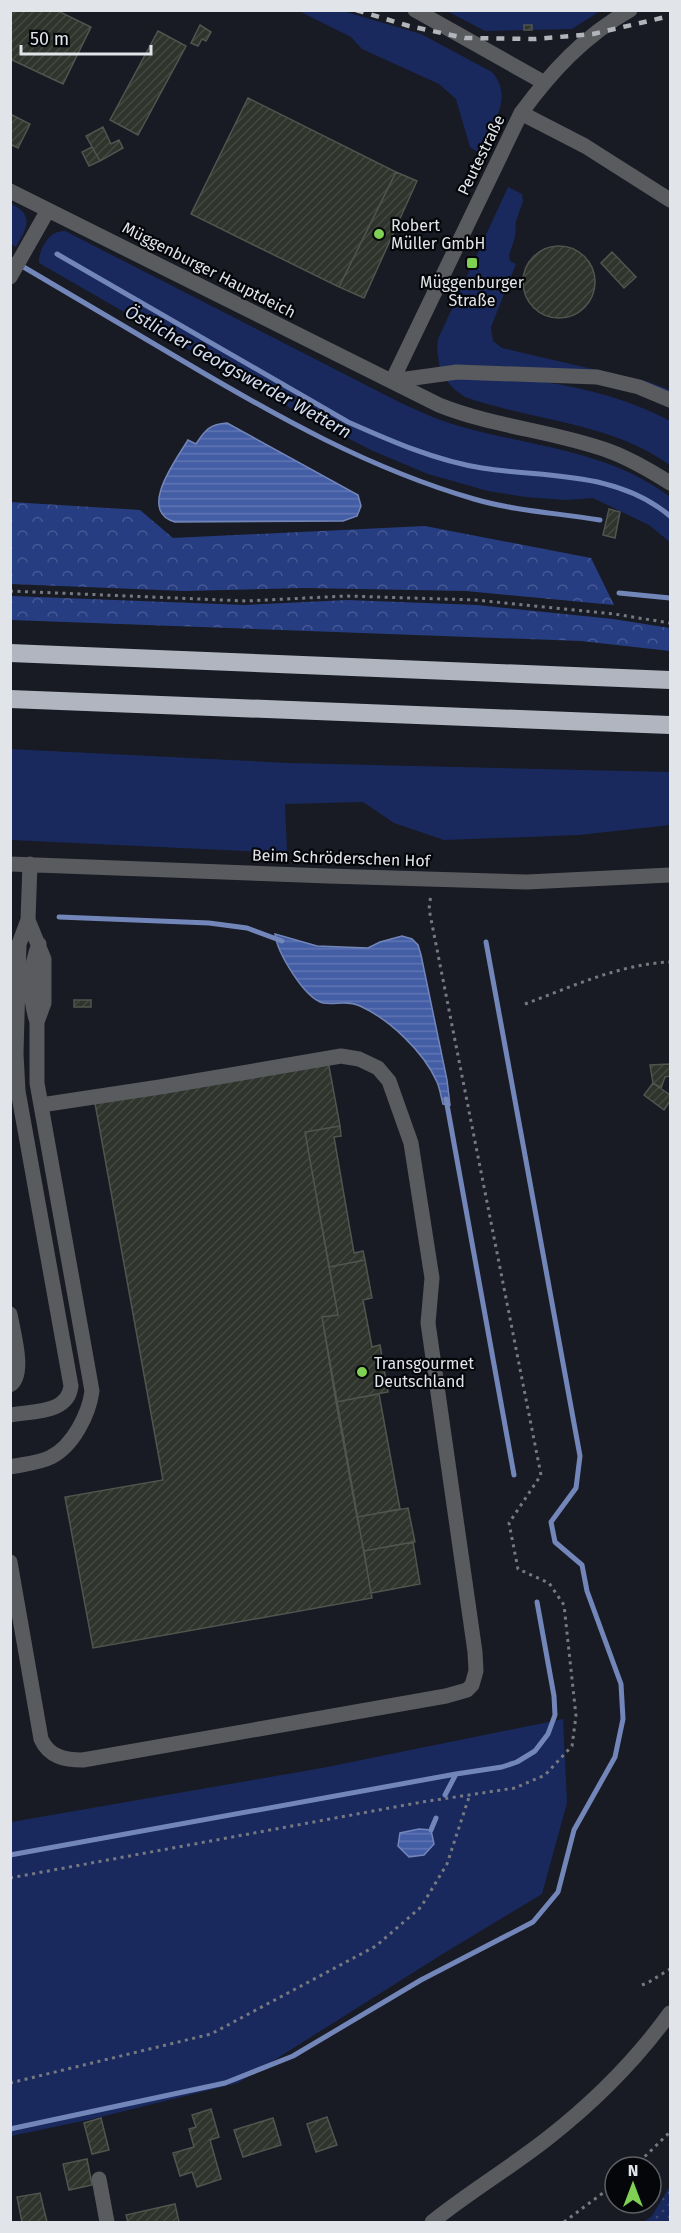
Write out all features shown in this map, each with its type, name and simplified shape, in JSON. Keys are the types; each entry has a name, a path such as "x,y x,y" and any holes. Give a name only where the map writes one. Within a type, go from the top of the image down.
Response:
{"highway":[{"path":"10,652 670,680"},
{"path":"10,699 670,725"}],"street":[{"path":"415,10 543,82"},
{"name":"Peutestraße","path":"392,381 521,113 543,82 579,45 630,10"},
{"path":"521,113 585,146 670,196"},
{"name":"Müggenburger Hauptdeich","path":"10,190 456,412 610,451 670,483"},
{"path":"12,274 48,210"},
{"path":"392,381 457,372 597,376 639,387 670,400"},
{"name":"Beim Schröderschen Hof","path":"10,864 527,882 670,875"},
{"path":"10,1415 58,1407 68,1398 71,1386 18,1091 16,1066 19,944 28,920 30,864"},
{"path":"10,1467 41,1461 64,1448 86,1414 92,1391 41,1105 36,1068 37,1022 44,1003 44,959 28,920"},
{"path":"10,1562 41,1739 46,1749 64,1759 91,1758 446,1696 467,1689 475,1679 475,1652 465,1574 428,1323 432,1278 411,1143 389,1081 378,1068 359,1059 341,1056 41,1105"},
{"path":"10,1314 20,1371 17,1381 10,1385"},
{"path":"432,2223 547,2139 573,2117 633,2060 670,2013"},
{"path":"99,2180 107,2223"}],"path":[{"path":"10,591 246,601 346,596 476,600 614,614 670,624"},
{"path":"10,1878 422,1802 469,1797 515,1788 545,1775 572,1746 576,1716 564,1605 549,1583 518,1569 509,1523 541,1475 429,909 433,879"},
{"path":"525,1004 599,977 639,966 670,962"},
{"path":"10,2083 211,2034 376,1946 421,1907 447,1864 469,1797"},
{"path":"642,1984 670,1969"},
{"path":"646,2155 670,2132"},
{"path":"564,2223 603,2193"}],"shaded area":[{"path":"299,11 343,11 421,34 492,72 499,82 501,102 499,112 479,153 470,147 456,99 439,84 362,49 351,37"},
{"path":"447,11 600,11 572,29 485,31"},
{"path":"508,187 522,194 523,201 509,255 510,261 516,264 491,327 493,341 502,348 649,382 670,390 670,397 641,387 440,369 438,339"},
{"path":"10,203 26,217 26,228 16,247 11,244"},
{"path":"65,231 427,415 459,426 595,459 646,481 670,497 670,542 649,525 593,498 566,500 526,497 488,491 428,474 373,451 301,414 39,263 41,251 49,238 55,233"},
{"path":"445,379 504,379 543,382 599,393 636,405 670,421 670,465 647,451 597,431 465,397"},
{"path":"227,423 358,495 361,506 357,516 343,521 175,522 164,516 159,507 159,496 169,472 188,440 196,444 208,429"},
{"path":"10,749 289,763 670,772 670,825 579,835 444,840 394,823 363,802 285,804 287,853 11,840"},
{"path":"275,934 317,946 368,948 402,936 412,939 418,945 421,955 447,1080 450,1105 443,1104 437,1082 424,1059 394,1028 360,1006 351,1003 323,1003 308,993 286,962"},
{"path":"563,1719 567,1803 542,1894 238,2083 92,2119 11,2136 11,1822 322,1768"},
{"path":"419,1829 431,1830 434,1844 424,1855 409,1857 398,1846 400,1833"},
{"path":"670,2186 670,2222 644,2222 653,2215 663,2215 663,2198"}],"green space":[{"path":"11,502 140,510 173,538 425,526 591,558 614,605 466,591 304,588 184,591 11,584"},
{"path":"11,596 245,605 347,600 477,605 613,619 670,628 670,651 581,641 11,620"}],"building":[{"path":"10,10 56,10 91,27 63,84 10,59"},
{"path":"200,25 211,32 206,41 202,39 198,46 191,43"},
{"path":"524,25 532,25 532,30 524,30"},
{"path":"158,31 186,46 138,135 110,120"},
{"path":"248,98 396,172 339,287 191,214"},
{"path":"10,114 30,124 18,148 10,144"},
{"path":"103,127 111,144 119,140 123,148 100,161 86,136"},
{"path":"92,147 100,161 89,166 82,152"},
{"name":"Robert Müller GmbH","path":"396,172 417,181 364,298 339,287"},
{"path":"566,246 585,256 593,268 595,282 593,296 585,308 573,316 552,318 533,308 525,296 523,275 533,256 545,248"},
{"path":"612,252 636,277 624,288 601,263"},
{"path":"609,509 620,512 615,538 603,535"},
{"path":"74,1000 91,1000 91,1007 74,1007"},
{"path":"328,1061 340,1126 305,1132 338,1315 322,1317 372,1598 93,1648 65,1497 163,1480 95,1103"},
{"path":"670,1064 670,1076 665,1077 661,1088 653,1083 650,1065"},
{"path":"653,1083 670,1095 670,1101 664,1110 644,1095"},
{"path":"340,1126 341,1136 334,1137 354,1253 363,1251 365,1260 329,1267 305,1132"},
{"path":"365,1260 372,1298 363,1300 372,1347 380,1345 388,1392 336,1402 322,1317 338,1315 329,1267"},
{"path":"379,1394 400,1509 357,1517 336,1402"},
{"path":"408,1508 415,1542 364,1551 357,1517"},
{"path":"413,1542 420,1584 371,1593 364,1551"},
{"path":"211,2109 219,2137 210,2140 221,2179 197,2187 192,2172 180,2176 173,2153 194,2147 189,2129 196,2127 192,2115"},
{"path":"327,2117 337,2145 316,2152 307,2124"},
{"path":"101,2118 109,2150 92,2154 84,2123"},
{"path":"273,2118 281,2145 243,2157 234,2130"},
{"path":"87,2159 92,2185 69,2190 63,2164"},
{"path":"40,2193 47,2222 22,2222 17,2197"},
{"path":"175,2204 179,2222 128,2222 126,2215"}],"waterway":[{"path":"57,254 348,422 414,449 465,465 604,484 649,501 670,516"},
{"name":"Östlicher Georgswerder Wettern","path":"10,259 253,402 361,457 435,487 489,503 600,520"},
{"path":"619,593 670,598"},
{"path":"59,917 209,923 247,928 282,941"},
{"path":"10,2129 225,2083 293,2056 421,1980 533,1922 558,1892 574,1830 615,1757 623,1719 621,1684 587,1591 582,1565 555,1542 551,1522 576,1488 580,1456 486,942"},
{"path":"446,1099 514,1475"},
{"path":"10,1855 502,1767 517,1762 535,1751 548,1734 555,1715 554,1696 537,1602"},
{"path":"445,1795 456,1774"},
{"path":"431,1830 436,1818"}],"railway":[{"path":"356,10 409,26 465,38 536,39 593,34 670,16"}],"place":[{"name":"Robert Müller GmbH","path":"379,234"},
{"name":"Müggenburger Straße","path":"472,263"},
{"name":"Transgourmet Deutschland","path":"362,1372"}]}
